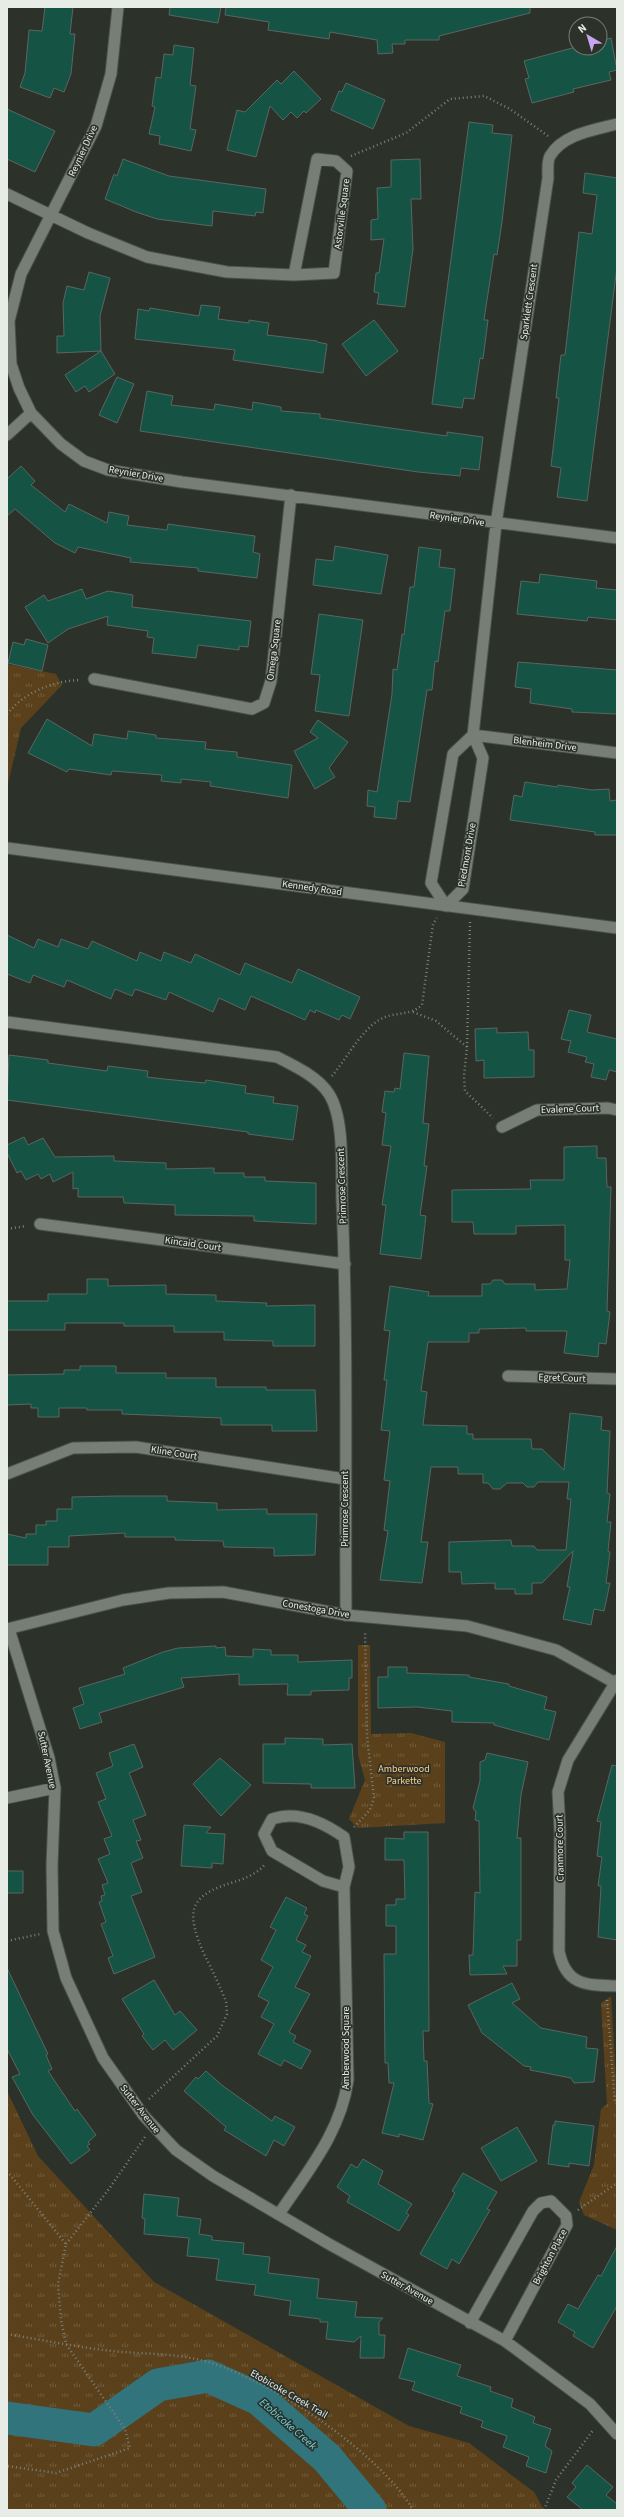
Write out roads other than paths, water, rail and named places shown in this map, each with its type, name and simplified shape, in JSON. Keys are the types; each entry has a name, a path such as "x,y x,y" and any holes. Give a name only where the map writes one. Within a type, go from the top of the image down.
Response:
{"street":[{"name":"Reynier Drive","path":"118,7 111,74 96,126 52,216 21,274 9,321 11,364 31,413 61,444 84,461 108,470 182,482 291,495 496,524 617,538"},
{"name":"Sparklett Crescent","path":"496,524 547,186 549,157 560,145 579,134 617,124"},
{"name":"Astorville Square","path":"7,194 52,216 147,257 227,272 294,275 334,273 347,171 336,161 317,159 294,275"},
{"path":"7,435 31,413"},
{"name":"Omega Square","path":"94,679 252,709 264,703 271,681 291,495"},
{"path":"446,906 431,883 453,754 473,736 496,524"},
{"name":"Blenheim Drive","path":"473,736 617,753"},
{"name":"Piedmont Drive","path":"446,906 463,889 483,758 473,736"},
{"name":"Kennedy Road","path":"7,848 617,928"},
{"name":"Primrose Crescent","path":"7,1022 277,1057 299,1068 317,1082 329,1094 336,1112 340,1140 345,1264 346,1615"},
{"name":"Evalene Court","path":"502,1126 537,1110 608,1108 617,1110"},
{"name":"Kincaid Court","path":"40,1224 345,1264"},
{"name":"Egret Court","path":"508,1376 617,1380"},
{"name":"Kline Court","path":"7,1474 73,1448 136,1447 345,1480"},
{"name":"Conestoga Drive","path":"8,1629 123,1600 169,1593 223,1592 346,1615 466,1626 556,1650 617,1682"},
{"name":"Sutter Avenue","path":"8,1629 47,1751 55,1788 52,1865 53,1931 66,1978 103,2058 138,2109 152,2127 176,2150 213,2176 470,2323 505,2341 590,2404 617,2434"},
{"name":"Cranmore Court","path":"612,1986 590,1986 573,1978 563,1968 560,1951 560,1831 558,1792 568,1760 617,1682"},
{"path":"7,1798 55,1788"},
{"name":"Amberwood Square","path":"279,2214 336,2127 345,2099 348,2080 344,1887 349,1867 344,1837 325,1823 285,1814 272,1820 264,1834 272,1851 323,1881 344,1887"},
{"name":"Brighton Place","path":"470,2323 533,2211 541,2203 551,2201 560,2208 566,2216 567,2225 505,2341"}],"waterway":[{"name":"Etobicoke Creek","path":"7,2418 94,2430 158,2385 208,2376 259,2399 327,2458 370,2510"}],"park label":[{"name":"Amberwood Parkette","path":"404,1774"}]}
